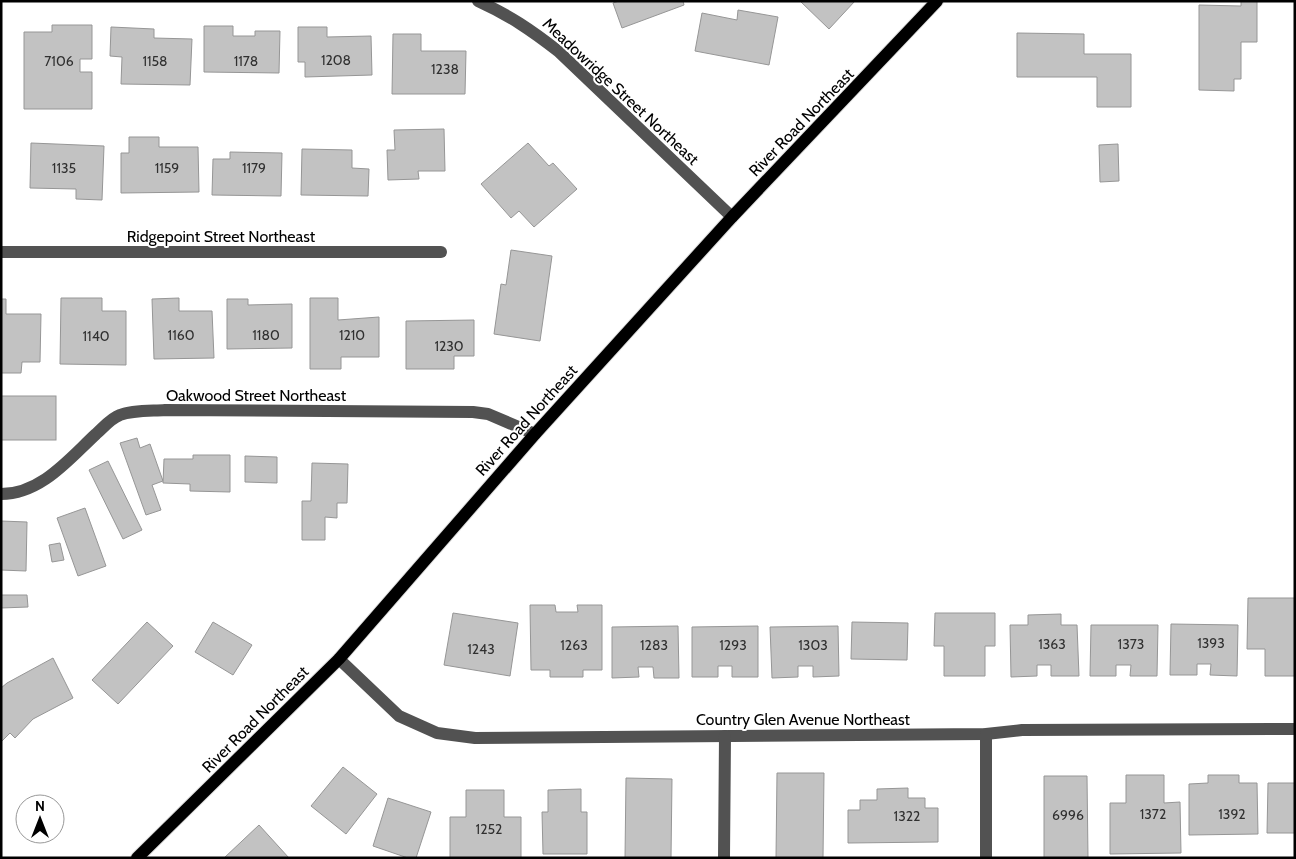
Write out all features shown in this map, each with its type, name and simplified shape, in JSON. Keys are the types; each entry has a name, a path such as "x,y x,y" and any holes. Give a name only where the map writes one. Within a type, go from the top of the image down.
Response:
{"main road":[{"name":"River Road Northeast","path":"137,858 339,659 535,434 732,217 937,1"}],"street":[{"name":"Meadowridge Street Northeast","path":"478,1 501,11 526,26 558,51 732,217"},
{"name":"Ridgepoint Street Northeast","path":"1,252 441,252"},
{"name":"Oakwood Street Northeast","path":"1,494 29,489 49,478 106,424 119,415 136,412 165,410 473,412 488,414 535,434"},
{"name":"Country Glen Avenue Northeast","path":"339,659 399,716 437,733 475,738 986,734 1022,730 1295,729"},
{"path":"986,734 986,858"},
{"path":"724,858 725,736"}],"building":[{"path":"619,1 683,1 684,5 622,28 613,3"},
{"path":"800,1 855,1 829,29"},
{"path":"1241,1 1257,1 1257,42 1241,42 1241,79 1234,79 1234,91 1199,90 1199,5 1241,6"},
{"path":"738,10 778,17 769,65 695,51 702,13 737,20"},
{"path":"52,25 92,25 92,59 80,59 80,72 92,72 92,109 24,109 24,32 52,32"},
{"path":"204,26 233,26 233,36 255,36 255,31 280,31 279,73 204,72"},
{"path":"111,27 154,29 154,38 192,39 190,85 121,84 122,57 110,56"},
{"path":"298,27 327,27 327,37 371,36 372,75 305,77 305,62 298,62"},
{"path":"1017,33 1084,34 1084,54 1131,54 1131,107 1097,107 1097,77 1017,77"},
{"path":"393,34 421,34 421,51 466,51 465,94 392,94"},
{"path":"444,129 445,171 418,171 419,179 388,180 387,150 395,150 394,130"},
{"path":"129,137 159,137 159,147 198,147 199,192 121,193 121,153 129,153"},
{"path":"31,143 104,146 102,200 76,199 76,189 30,188"},
{"path":"528,143 549,166 553,163 577,189 534,227 519,211 511,218 481,184"},
{"path":"1118,144 1119,181 1100,182 1099,145"},
{"path":"302,149 352,150 352,168 369,169 368,196 301,195"},
{"path":"230,152 282,153 281,196 212,195 213,159 230,159"},
{"path":"511,250 552,256 540,341 494,334 501,284 506,285"},
{"path":"61,298 102,298 102,311 126,311 126,365 60,364"},
{"path":"179,298 179,311 212,311 214,358 154,359 152,299"},
{"path":"310,298 338,298 338,320 379,317 379,357 341,357 341,369 310,369"},
{"path":"1,299 6,299 6,314 41,314 40,362 22,362 21,373 1,373"},
{"path":"227,299 248,299 248,305 292,304 292,348 227,349"},
{"path":"474,320 474,356 454,356 454,369 406,369 406,321"},
{"path":"1,396 56,396 56,440 1,440"},
{"path":"137,438 140,448 150,444 163,481 152,485 161,510 146,515 120,443"},
{"path":"193,455 230,455 230,492 190,491 190,484 163,483 164,459 193,459"},
{"path":"245,456 277,457 277,483 245,482"},
{"path":"108,461 142,530 123,539 89,470"},
{"path":"312,463 348,464 347,503 337,503 337,518 325,517 325,540 302,540 302,501 311,501"},
{"path":"85,508 106,566 78,576 57,518"},
{"path":"1,521 27,522 26,571 1,570"},
{"path":"60,543 64,560 52,562 49,545"},
{"path":"1,595 27,595 28,607 1,608"},
{"path":"1248,598 1295,598 1295,676 1265,676 1265,649 1247,649"},
{"path":"530,605 555,605 556,612 578,612 577,605 602,605 602,670 583,670 583,677 550,677 550,670 531,670"},
{"path":"453,613 518,623 510,676 444,665"},
{"path":"935,613 995,613 995,646 985,646 985,676 944,676 944,646 934,646"},
{"path":"1061,614 1061,625 1077,625 1079,676 1051,676 1051,665 1037,665 1037,676 1011,677 1010,625 1028,625 1028,615"},
{"path":"147,622 173,646 118,704 92,680"},
{"path":"213,622 252,645 233,675 195,652"},
{"path":"852,622 908,623 907,660 851,659"},
{"path":"1171,624 1238,625 1237,676 1210,675 1211,664 1197,664 1197,675 1170,675"},
{"path":"1091,625 1158,625 1157,676 1130,676 1131,665 1116,665 1116,676 1090,676"},
{"path":"678,626 679,678 654,678 653,667 638,667 639,677 612,678 612,627"},
{"path":"758,626 758,677 732,677 732,666 718,666 718,677 692,677 692,627"},
{"path":"838,626 839,676 813,677 813,666 798,666 798,677 772,678 770,627"},
{"path":"53,658 73,698 33,719 15,738 10,733 1,742 1,688"},
{"path":"343,767 377,794 346,834 311,806"},
{"path":"777,773 824,773 823,858 776,858"},
{"path":"1126,775 1164,775 1164,803 1180,802 1181,853 1110,854 1110,803 1126,803"},
{"path":"1208,775 1239,775 1239,783 1257,783 1258,834 1189,835 1189,784 1208,783"},
{"path":"1044,776 1087,776 1088,858 1044,858"},
{"path":"626,778 672,779 671,858 625,858"},
{"path":"1268,783 1295,783 1295,833 1267,833"},
{"path":"908,788 908,798 925,798 925,808 938,808 938,842 848,843 848,810 860,810 860,800 877,800 877,789"},
{"path":"581,789 581,812 587,812 587,854 543,854 542,812 548,812 548,790"},
{"path":"466,790 504,790 504,817 521,817 521,858 450,858 450,817 466,817"},
{"path":"388,798 431,812 416,858 408,858 373,846"},
{"path":"259,825 289,858 224,858"}]}
